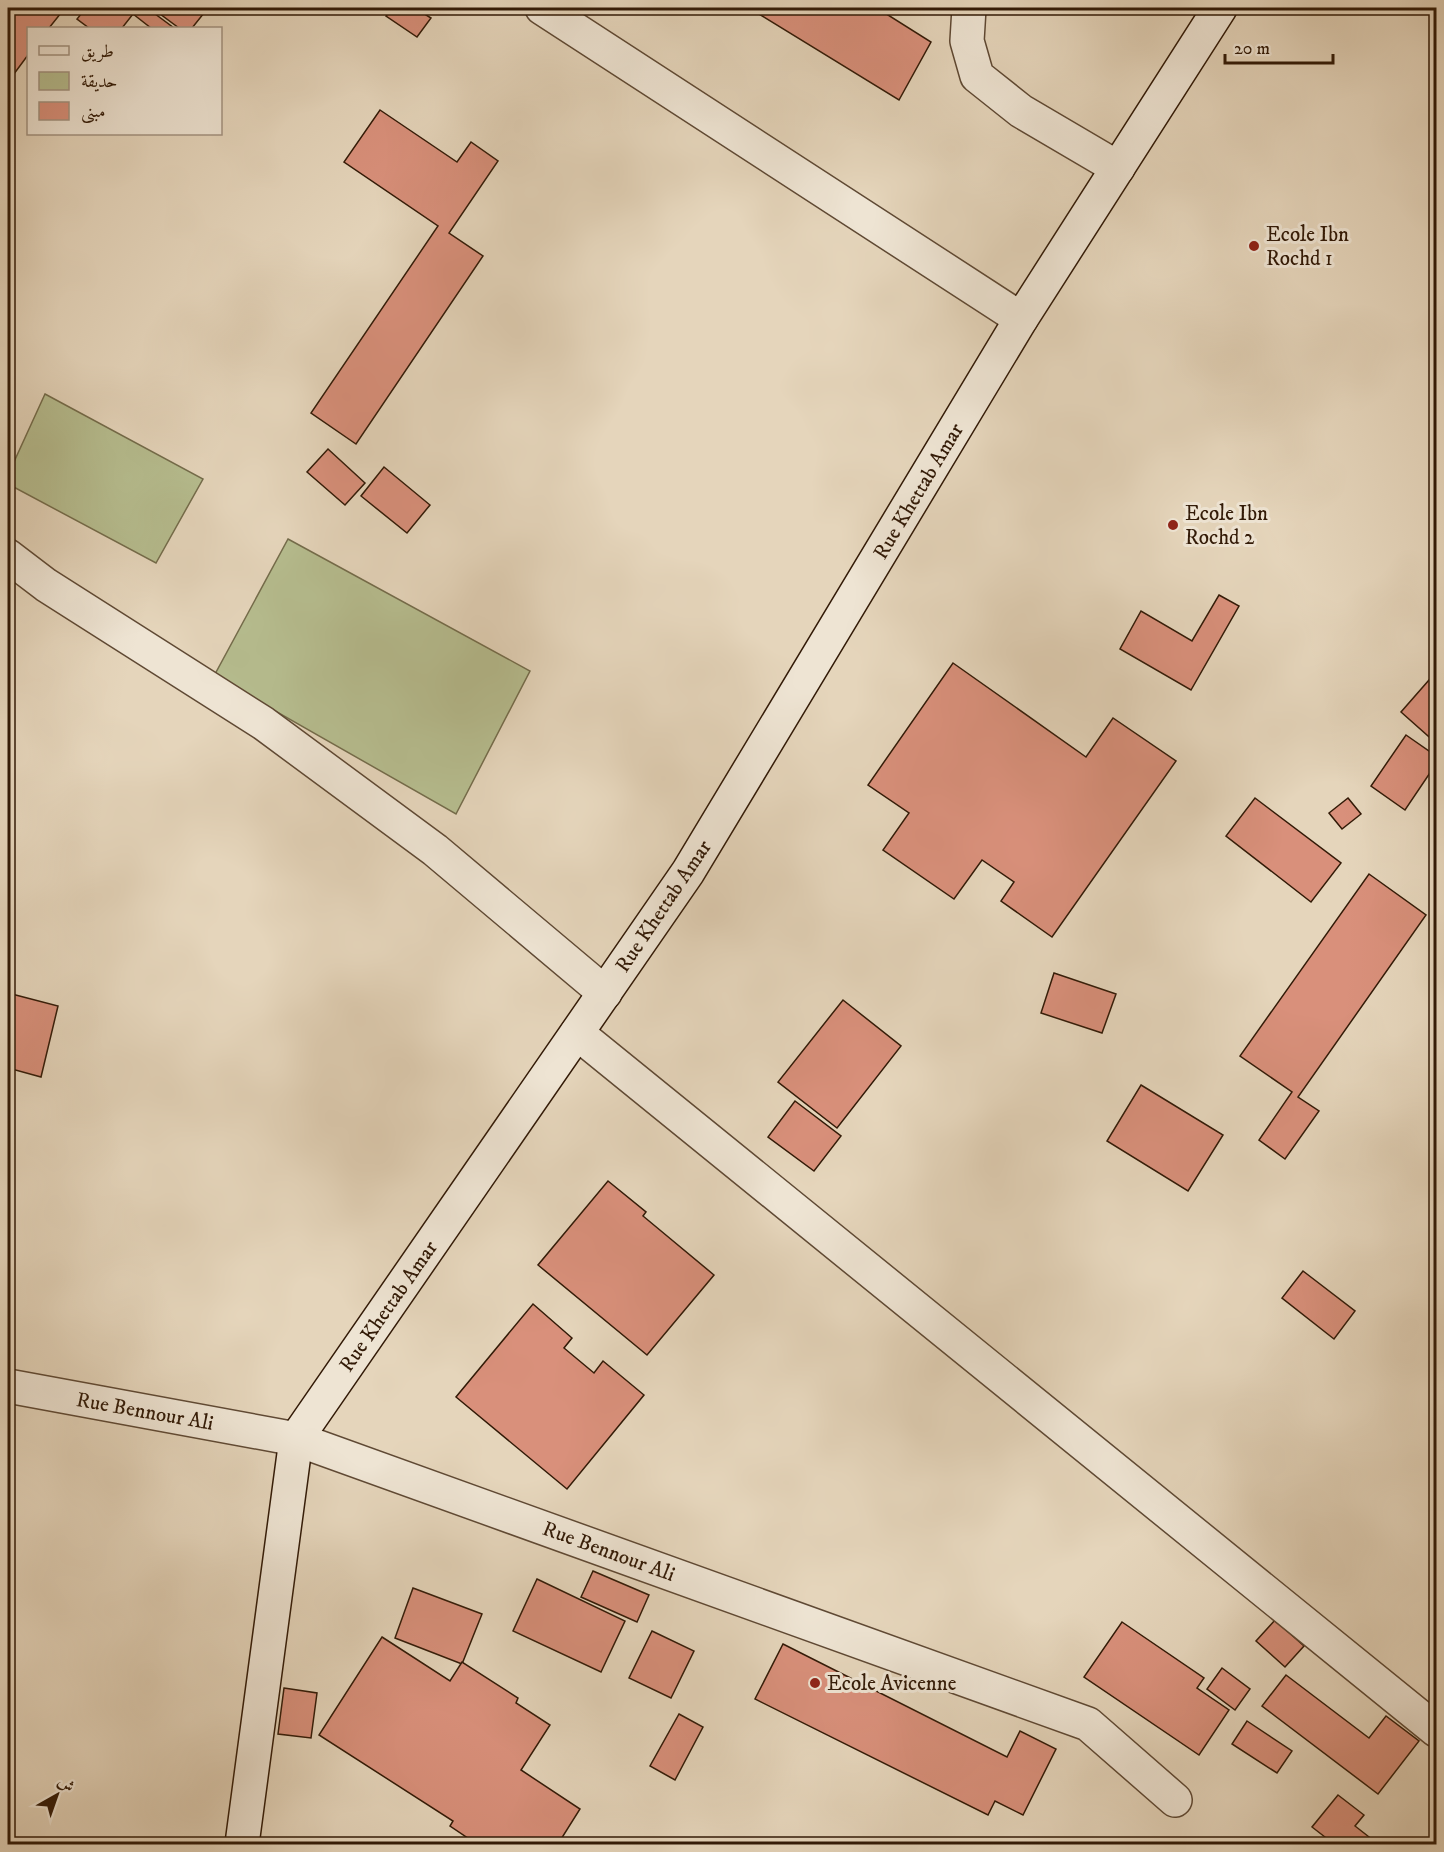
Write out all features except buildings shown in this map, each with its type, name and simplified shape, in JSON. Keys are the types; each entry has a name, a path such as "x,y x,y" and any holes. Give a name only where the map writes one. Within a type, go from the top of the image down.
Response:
{"street":[{"path":"969,8 967,41 977,76 1021,111 1118,168"},
{"name":"Rue Khettab Amar","path":"242,1845 296,1439 688,872 1021,319 1220,8"},
{"path":"555,11 1021,319"},
{"path":"8,556 46,585 263,723 435,850 605,993"},
{"path":"577,1033 1437,1730"},
{"name":"Rue Bennour Ali","path":"8,1386 296,1439 1088,1724 1175,1800"}],"green space":[{"path":"45,394 203,479 156,563 8,484 8,475"},
{"path":"288,539 530,671 456,814 214,676"}],"place":[{"name":"Ecole Ibn Rochd 1","path":"1254,246"},
{"name":"Ecole Ibn Rochd 2","path":"1173,525"},
{"name":"Ecole Avicenne","path":"815,1683"}]}
